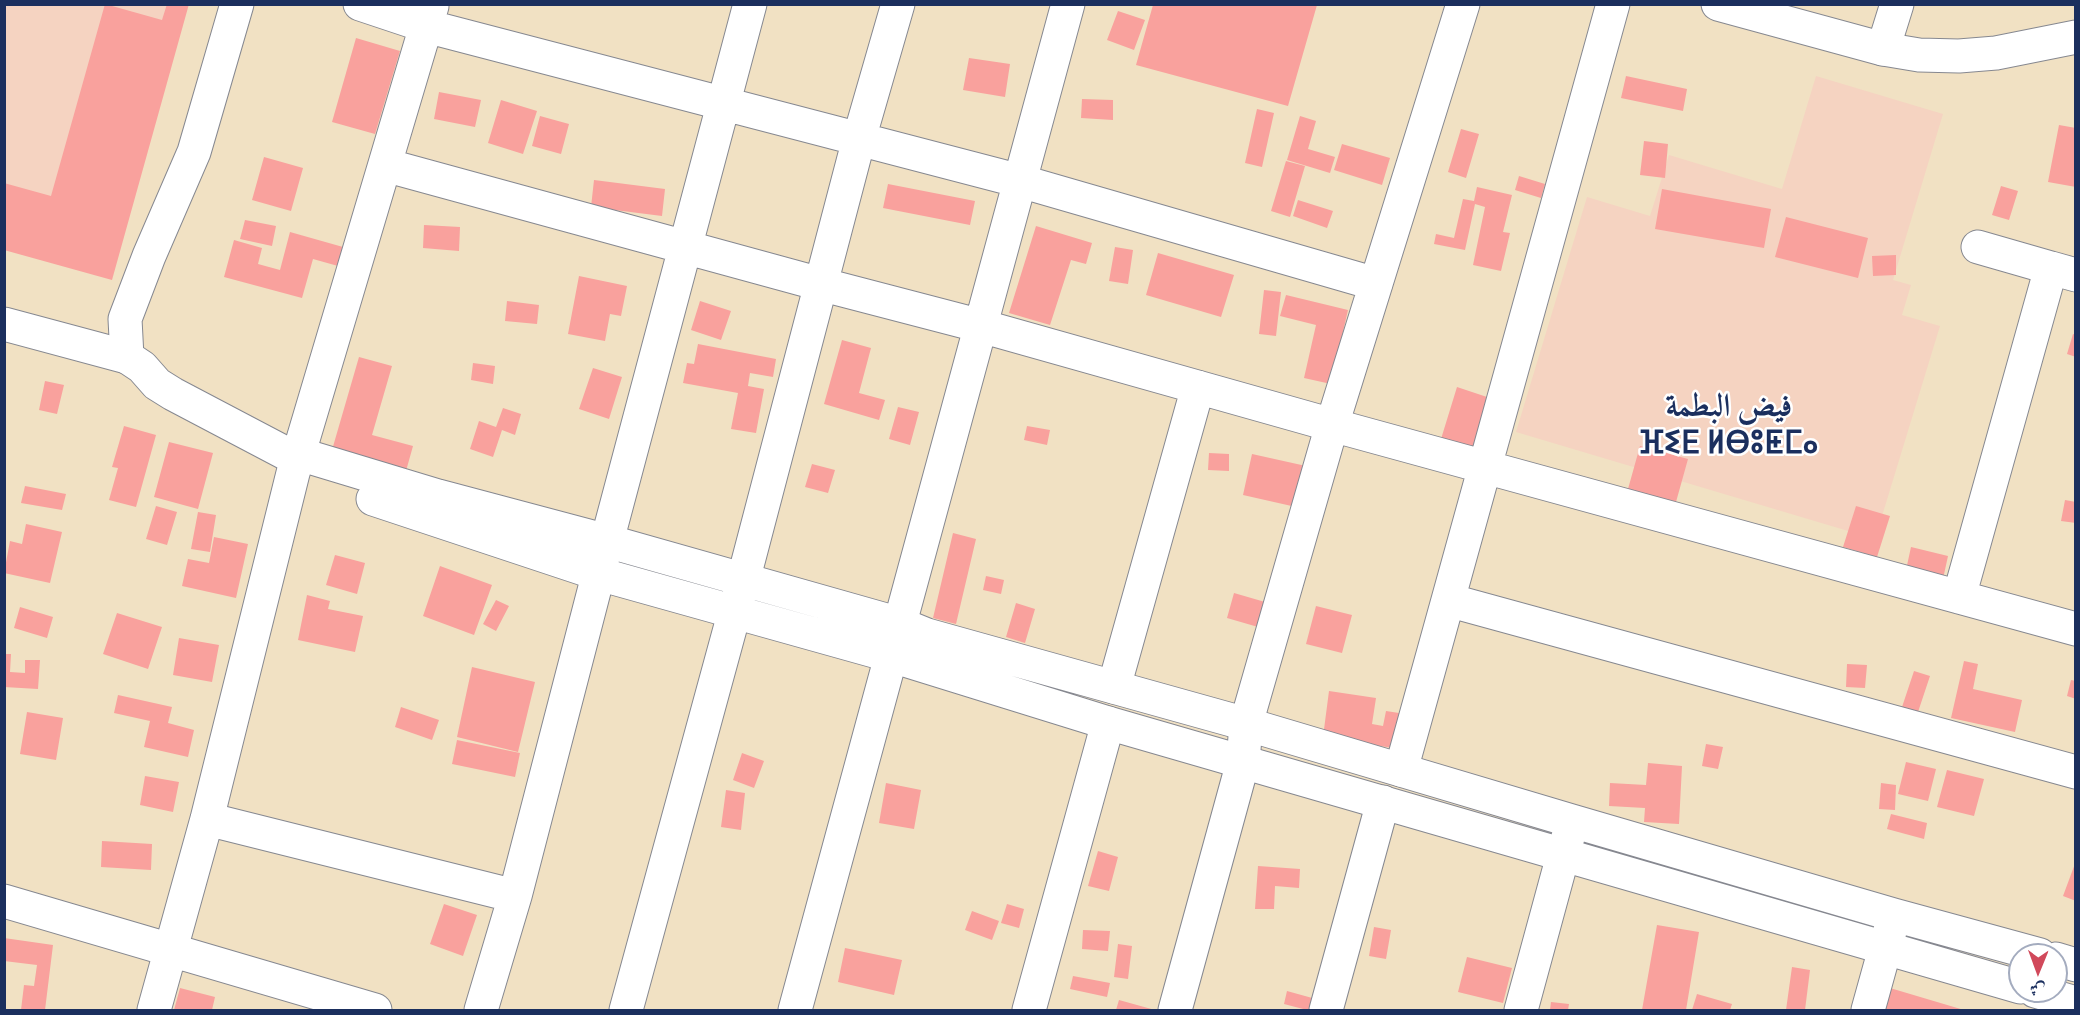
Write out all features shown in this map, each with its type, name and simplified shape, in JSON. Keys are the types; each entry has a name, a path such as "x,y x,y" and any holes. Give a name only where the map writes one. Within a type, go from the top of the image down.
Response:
{"street":[{"path":"126,357 125,319 149,256 194,152 237,4"},
{"path":"360,4 430,15 724,102 1020,181 1376,284"},
{"path":"481,1011 515,896 750,4"},
{"path":"626,1011 743,581 858,139 897,4"},
{"path":"795,1011 1068,4"},
{"path":"1175,1011 1243,762 1246,724 1332,425 1463,4"},
{"path":"1401,770 1613,4"},
{"path":"1718,4 1883,49 1919,55 1959,56 1996,53 2076,37"},
{"path":"1883,49 1897,4"},
{"path":"154,1011 207,819 293,460 430,15"},
{"path":"385,165 981,326 1332,425 2076,629"},
{"path":"1959,597 2063,272 1978,247"},
{"path":"4,324 126,357 141,367 157,384 173,394 293,460 598,574 892,656 1108,723 2008,984"},
{"path":"1114,687 1198,387"},
{"path":"293,460 607,541 900,624 927,634 1246,724 1894,915 2008,946"},
{"path":"1448,600 2076,772"},
{"path":"1029,1011 1108,723"},
{"path":"1326,1011 1383,802"},
{"path":"207,819 515,896"},
{"path":"1521,1011 1572,821"},
{"path":"4,901 375,1011"},
{"path":"1868,1011 1894,915"},
{"path":"2073,1011 2076,1003"}],"shaded area":[{"path":"5,5 188,5 106,255 5,223"},
{"path":"1816,76 1943,114 1893,280 1911,285 1902,315 1940,326 1875,539 1516,432 1587,197 1650,216 1669,155 1782,189"}],"building":[{"path":"105,4 162,20 167,4 189,4 112,280 4,250 4,183 51,196"},
{"path":"1153,5 1317,5 1288,106 1136,65"},
{"path":"1118,11 1145,20 1134,50 1107,40"},
{"path":"356,38 400,51 375,134 332,122"},
{"path":"969,58 1010,64 1005,97 963,90"},
{"path":"1626,76 1687,89 1683,111 1621,98"},
{"path":"439,92 481,100 475,127 434,119"},
{"path":"1082,99 1113,100 1113,120 1081,118"},
{"path":"501,100 537,111 523,154 488,143"},
{"path":"1257,109 1274,113 1262,167 1245,163"},
{"path":"540,116 569,124 561,154 532,146"},
{"path":"1300,116 1316,121 1308,149 1335,157 1330,173 1287,160"},
{"path":"2059,125 2076,128 2076,187 2048,182"},
{"path":"1461,129 1479,134 1466,178 1448,172"},
{"path":"1644,141 1668,144 1665,178 1640,175"},
{"path":"1342,144 1390,158 1382,185 1334,170"},
{"path":"264,157 303,168 291,211 252,200"},
{"path":"1286,161 1305,166 1290,217 1271,211"},
{"path":"1519,176 1545,184 1541,198 1515,190"},
{"path":"594,180 665,189 662,216 591,207"},
{"path":"888,184 975,201 970,225 883,208"},
{"path":"2001,186 2018,191 2009,220 1992,215"},
{"path":"1477,187 1512,195 1503,232 1510,233 1501,271 1473,265 1485,207 1475,204 1465,250 1434,244 1436,234 1454,238 1463,199 1474,201"},
{"path":"1662,189 1771,209 1764,248 1655,229"},
{"path":"1298,200 1333,211 1327,228 1293,216"},
{"path":"1786,217 1868,238 1858,278 1775,257"},
{"path":"245,220 276,226 272,246 240,239"},
{"path":"424,225 460,227 459,251 423,248"},
{"path":"1036,226 1092,243 1086,264 1071,260 1050,325 1009,313"},
{"path":"290,232 343,247 338,266 313,259 302,298 224,277 234,240 262,248 258,264 280,270"},
{"path":"1115,247 1133,250 1128,284 1109,281"},
{"path":"1158,253 1234,275 1221,317 1146,295"},
{"path":"1896,255 1896,275 1873,276 1872,256"},
{"path":"579,276 627,286 621,316 610,314 605,341 568,334"},
{"path":"1264,290 1281,292 1276,336 1259,334"},
{"path":"1286,295 1348,310 1331,384 1304,378 1316,325 1280,316"},
{"path":"507,301 539,305 537,324 505,321"},
{"path":"700,301 731,311 721,340 691,330"},
{"path":"2073,334 2076,335 2076,357 2067,354"},
{"path":"842,340 871,348 859,393 885,400 879,420 824,404"},
{"path":"698,344 776,359 773,377 750,373 748,386 764,389 756,433 731,429 738,393 683,383 687,363 694,364"},
{"path":"359,357 392,366 372,435 413,446 406,471 332,450"},
{"path":"473,363 495,366 493,384 471,380"},
{"path":"593,368 622,377 609,419 579,409"},
{"path":"45,381 64,385 57,414 39,410"},
{"path":"1457,387 1490,398 1473,450 1441,439"},
{"path":"898,407 919,412 910,445 889,439"},
{"path":"503,408 521,414 515,435 502,430 493,457 470,449 479,421 496,427"},
{"path":"124,426 156,435 136,507 109,500 118,468 112,467"},
{"path":"1027,426 1050,430 1047,445 1024,440"},
{"path":"169,442 213,453 198,509 154,497"},
{"path":"1640,446 1688,459 1676,502 1628,489"},
{"path":"1209,453 1229,454 1229,471 1208,470"},
{"path":"1252,454 1306,466 1296,507 1243,495"},
{"path":"812,464 835,470 828,493 805,487"},
{"path":"25,486 66,494 62,510 21,503"},
{"path":"2065,500 2076,502 2076,523 2061,521"},
{"path":"156,506 177,512 167,545 146,539"},
{"path":"1856,506 1890,516 1877,557 1843,547"},
{"path":"198,512 216,515 210,552 191,549"},
{"path":"26,524 62,532 50,583 4,573 10,541 22,544"},
{"path":"953,533 976,539 956,624 933,618"},
{"path":"214,537 248,544 236,598 182,586 188,559 209,563"},
{"path":"1911,547 1948,556 1943,579 1906,570"},
{"path":"335,555 365,563 357,594 326,585"},
{"path":"440,566 492,585 474,635 423,616"},
{"path":"986,576 1004,580 1001,594 983,590"},
{"path":"1234,593 1265,602 1258,627 1227,618"},
{"path":"307,595 330,601 328,609 363,616 355,652 298,640"},
{"path":"496,600 509,606 496,631 483,624"},
{"path":"1016,603 1035,609 1025,643 1006,637"},
{"path":"1316,606 1352,615 1342,653 1306,644"},
{"path":"20,607 53,617 47,638 14,628"},
{"path":"117,613 162,627 148,669 103,654"},
{"path":"179,638 219,645 212,682 173,675"},
{"path":"4,654 11,654 10,672 25,673 25,660 40,660 38,689 4,687"},
{"path":"1964,661 1978,664 1973,689 2022,700 2015,732 1951,718"},
{"path":"1847,664 1867,665 1865,688 1846,687"},
{"path":"472,667 535,682 518,752 457,737"},
{"path":"1914,671 1930,676 1918,712 1902,707"},
{"path":"2071,680 2076,681 2076,699 2067,696"},
{"path":"1329,691 1376,698 1372,724 1383,726 1386,711 1399,713 1393,748 1323,737"},
{"path":"118,695 172,707 168,723 194,730 188,757 144,747 150,721 114,713"},
{"path":"401,707 439,720 432,740 395,727"},
{"path":"27,712 63,718 56,760 20,754"},
{"path":"457,740 520,753 515,777 452,764"},
{"path":"1706,744 1723,747 1718,769 1702,766"},
{"path":"742,753 764,761 754,788 733,780"},
{"path":"1906,762 1936,769 1928,801 1898,794"},
{"path":"1648,763 1682,766 1679,824 1644,822 1645,808 1609,806 1610,783 1646,785"},
{"path":"1947,770 1984,779 1974,816 1937,807"},
{"path":"145,776 179,782 173,812 140,805"},
{"path":"886,783 921,790 914,829 879,823"},
{"path":"1881,783 1896,785 1895,810 1879,809"},
{"path":"726,790 745,793 741,830 721,827"},
{"path":"1891,814 1927,823 1924,839 1887,829"},
{"path":"102,841 152,844 151,870 101,867"},
{"path":"1098,851 1118,857 1109,891 1088,886"},
{"path":"2076,861 2076,901 2063,896"},
{"path":"1258,866 1300,869 1299,888 1275,886 1274,909 1255,909"},
{"path":"444,904 477,915 463,956 430,944"},
{"path":"1007,904 1024,909 1019,928 1001,923"},
{"path":"972,911 999,921 992,940 965,930"},
{"path":"1657,925 1699,932 1686,1010 1642,1010"},
{"path":"1374,927 1391,930 1386,959 1369,956"},
{"path":"1083,930 1110,931 1108,951 1082,949"},
{"path":"4,938 53,945 45,1010 21,1010 24,985 34,986 37,965 4,961"},
{"path":"1118,944 1132,946 1128,979 1114,977"},
{"path":"845,948 902,960 894,995 838,982"},
{"path":"1467,957 1512,968 1503,1003 1458,992"},
{"path":"1792,967 1810,970 1805,1010 1786,1010"},
{"path":"1073,976 1110,983 1107,997 1070,989"},
{"path":"180,988 215,997 212,1010 174,1010"},
{"path":"1890,988 1964,1010 1883,1010"},
{"path":"1287,991 1323,1001 1321,1010 1307,1010 1284,1004"},
{"path":"1697,994 1732,1004 1730,1010 1692,1010"},
{"path":"1119,1000 1155,1010 1116,1010"},
{"path":"1551,1002 1569,1004 1568,1010 1550,1010"}],"district":[{"name":"فيض البطمة ⴼⵉⴹ ⵍⴱⵓⵟⵎⴰ","path":"1729,428"}]}
